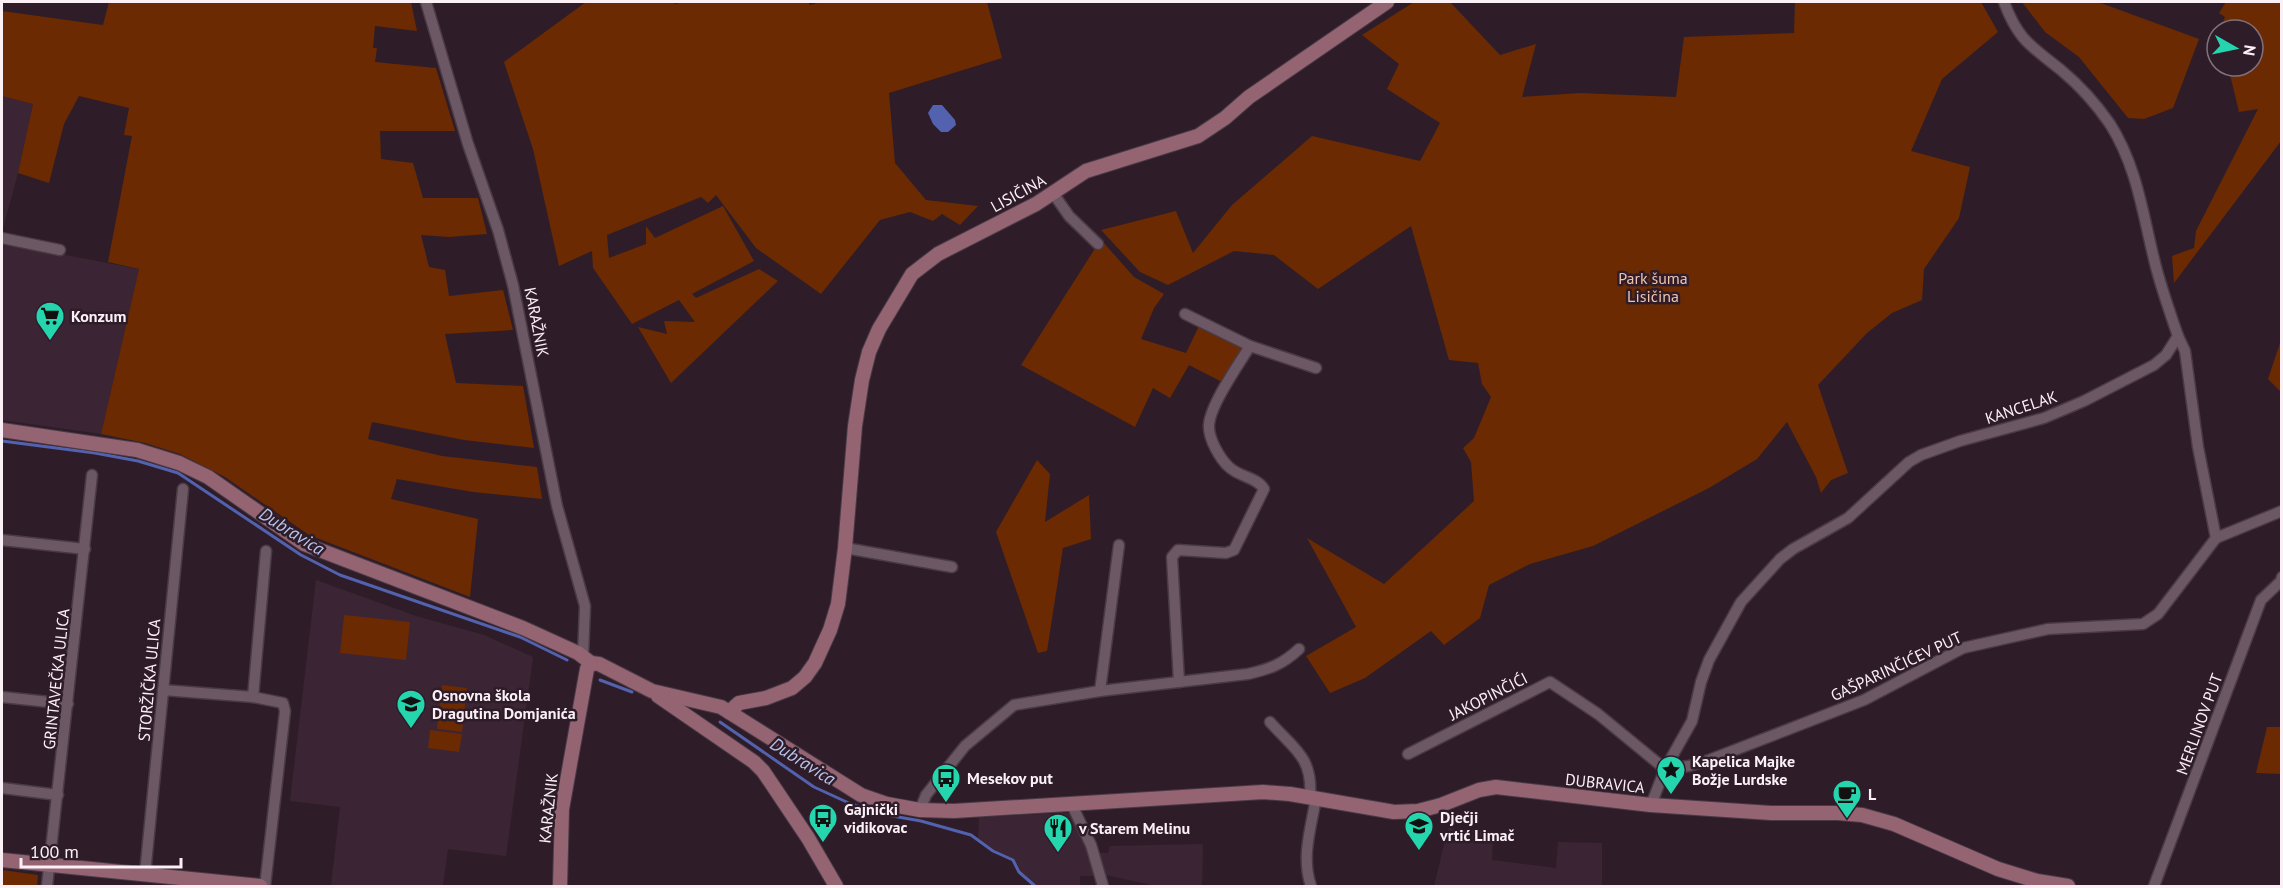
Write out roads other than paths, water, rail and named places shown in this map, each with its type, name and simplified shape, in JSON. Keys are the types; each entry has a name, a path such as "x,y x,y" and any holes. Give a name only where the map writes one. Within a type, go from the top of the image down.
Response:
{"street":[{"name":"KARAŽNIK","path":"426,2 468,144 498,230 513,285 554,496 585,606 587,669 564,793 560,886"},
{"name":"LISIČINA","path":"729,712 739,703 766,698 792,688 805,677 830,630 838,604 855,426 862,380 869,352 912,273 938,254 1036,204 1086,171 1198,136 1225,118 1249,97 1388,2"},
{"path":"2004,2 2012,23 2021,35 2036,52 2062,70 2109,122 2135,176 2156,266 2185,351 2198,447 2216,538 2282,512"},
{"path":"1053,193 1069,216 1098,244"},
{"path":"2,238 60,250"},
{"path":"1185,315 1250,346 1316,368"},
{"name":"KANCELAK","path":"1651,805 1665,769 1692,721 1708,660 1741,602 1780,559 1793,549 1848,518 1909,462 1921,455 1960,441 2044,418 2084,401 2154,365 2166,355 2178,336"},
{"path":"1179,682 1172,557 1178,550 1226,553 1234,550 1264,489 1261,484 1230,468 1221,456 1209,426 1214,409 1250,346"},
{"name":"DUBRAVICA","path":"2,430 137,450 179,464 208,477 304,544 523,628 651,691 713,704 861,795 888,804 920,810 954,811 1263,792 1394,812 1418,811 1441,805 1479,790 1496,787 1651,805 1771,813 1862,815 1894,824 1998,869 2037,881 2068,886"},
{"name":"GRINTAVEČKA ULICA","path":"47,886 92,475"},
{"name":"STORŽIČKA ULICA","path":"145,874 183,489"},
{"name":"GAŠPARINČIĆEV PUT","path":"1665,769 1689,766 1709,760 1854,704 1963,648 2049,629 2143,624 2158,614 2216,538"},
{"path":"2,540 85,549"},
{"path":"1100,692 1119,545"},
{"path":"845,548 952,567"},
{"path":"253,697 266,551"},
{"name":"MERLINOV PUT","path":"2154,886 2261,600 2281,581 2282,577"},
{"path":"920,810 926,795 965,746 1014,705 1248,674 1273,669 1287,661 1299,649"},
{"name":"JAKOPINČIĆI","path":"1408,754 1550,682 1598,714 1665,769"},
{"path":"163,690 253,697 284,703 285,711 265,886"},
{"path":"651,691 754,762 763,771 808,838 836,886"},
{"path":"2,697 68,704"},
{"path":"698,723 704,711 713,704"},
{"path":"1270,722 1308,766 1313,798 1306,850 1306,870 1311,886"},
{"path":"2,788 58,795"},
{"path":"1071,804 1091,845 1103,886"},
{"path":"2,860 260,886"}],"water":[{"path":"933,105 942,105 955,120 956,125 948,132 941,132 933,124 928,113"}],"waterway":[{"name":"Dubravica","path":"2,441 95,453 138,461 178,473 301,555 340,575 520,637 567,660"},
{"name":"Dubravica","path":"600,680 632,692"},
{"name":"Dubravica","path":"720,722 814,787 851,804 971,835 993,851 1013,860 1019,872 1035,886"}],"place":[{"name":"Konzum","path":"50,342"},
{"name":"Osnovna škola Dragutina Domjanića","path":"411,730"},
{"name":"Kapelica Majke Božje Lurdske","path":"1671,796"},
{"name":"Mesekov put","path":"946,804"},
{"name":"L","path":"1847,820"},
{"name":"Gajnički vidikovac","path":"823,844"},
{"name":"Dječji vrtić Limač","path":"1419,852"},
{"name":"v Starem Melinu","path":"1058,854"}],"park label":[{"name":"Park šuma Lisičina","path":"1653,287"}]}
